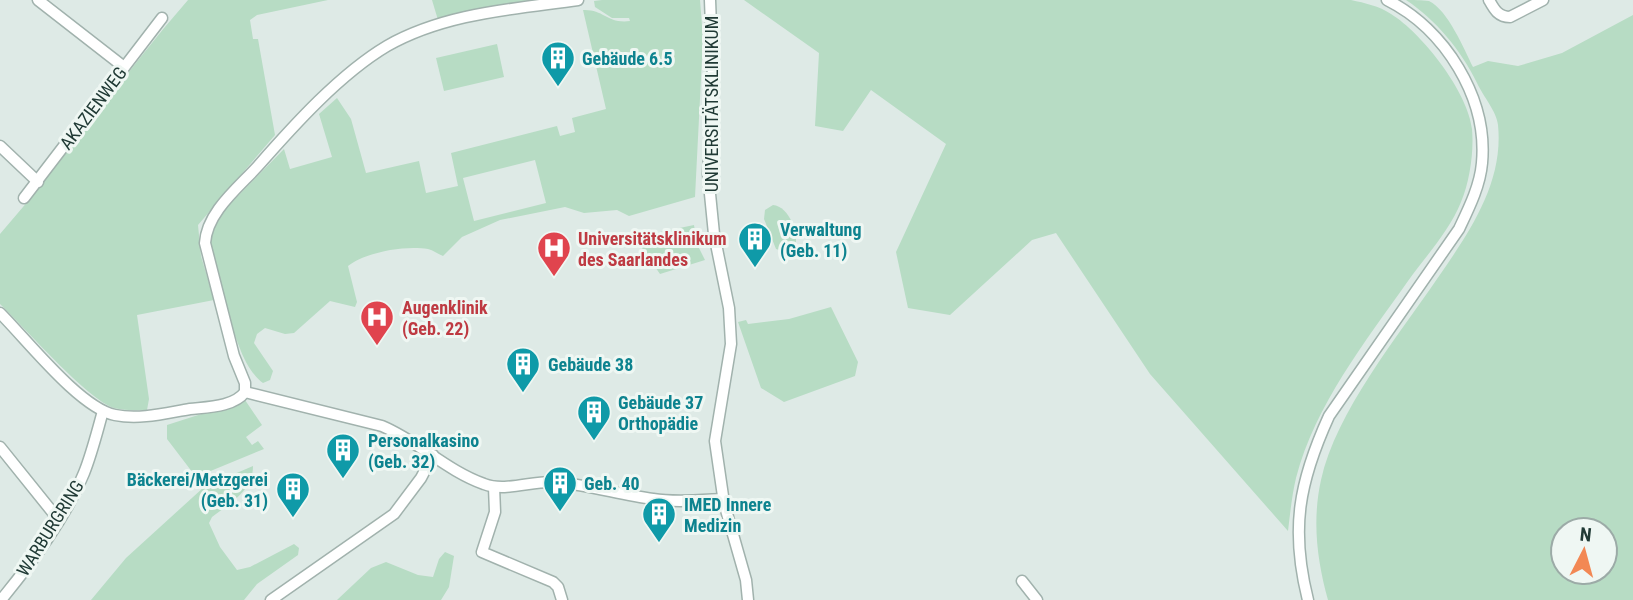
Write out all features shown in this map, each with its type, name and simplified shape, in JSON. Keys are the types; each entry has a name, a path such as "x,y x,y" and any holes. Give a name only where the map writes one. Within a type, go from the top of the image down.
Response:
{"street":[{"path":"38,0 124,67"},
{"path":"0,313 79,395 103,411 124,417 144,416 232,402 245,392 246,383 234,356 205,243 206,230 218,211 307,114 386,47 458,19 578,0"},
{"name":"UNIVERSITÄTSKLINIKUM","path":"710,0 713,69 708,174 714,234 729,308 731,344 715,433 723,499 746,579 748,600"},
{"path":"1308,600 1300,569 1299,515 1304,483 1315,448 1329,416 1459,229 1470,206 1482,166 1481,126 1461,75 1444,46 1432,32 1416,17 1387,0"},
{"path":"1489,0 1495,11 1504,17 1510,17 1543,0"},
{"name":"AKAZIENWEG","path":"24,198 162,18"},
{"path":"0,146 38,182"},
{"path":"245,392 382,426 401,434 467,476 494,487 550,482 655,500 684,502 723,499"},
{"name":"WARBURGRING","path":"1,600 29,564 84,472 103,411"},
{"path":"0,447 58,519"},
{"path":"271,600 394,514 421,478 433,456"},
{"path":"494,487 495,512 482,552 553,582 558,587 562,600"},
{"path":"1022,581 1037,600"}],"green space":[{"path":"188,0 328,0 257,15 250,20 253,39 258,39 275,135 198,225 201,256 214,300 137,315 149,399 147,410 118,409 88,391 0,304 0,234"},
{"path":"432,0 549,0 438,20"},
{"path":"700,0 703,39 695,197 629,216 617,210 584,213 565,207 500,220 462,237 443,256 428,249 408,248 365,257 348,266 357,302 355,307 330,301 294,333 285,334 265,328 257,334 254,343 273,371 270,380 263,383 260,381 248,365 240,347 222,298 210,249 215,223 224,210 284,149 290,169 332,157 319,114 337,98 351,119 366,173 419,161 426,193 458,186 451,153 557,126 560,136 575,132 572,118 606,109 583,10 616,20 630,21 629,18 612,18 595,7 594,1","holes":["535,160 546,203 474,221 463,178"]},
{"path":"744,0 1351,0 1386,11 1416,35 1453,81 1469,114 1472,147 1467,185 1444,233 1375,327 1343,375 1315,425 1296,478 1288,531 1150,374 1056,233 1032,240 950,315 908,308 896,252 946,144 871,90 843,131 815,126 819,53"},
{"path":"1406,0 1429,1 1443,13 1473,67 1488,61 1518,66 1562,53 1633,15 1633,600 1328,600 1321,570 1316,525 1318,495 1329,454 1340,428 1370,375 1472,226 1490,188 1495,168 1498,125 1495,115 1471,71 1437,26"},
{"path":"497,44 504,77 444,91 436,58"},
{"path":"773,205 784,210 795,230 796,244 794,250 788,253 776,249 764,219 765,210"},
{"path":"694,225 697,244 705,260 660,274 640,245 646,235"},
{"path":"831,307 858,362 855,376 784,402 761,388 738,322 746,320 748,324 789,319"},
{"path":"245,400 262,425 246,437 252,445 258,441 264,449 196,477 167,439 167,425"},
{"path":"253,466 245,489 212,517 209,523 220,547 237,570 250,567 294,544 299,548 298,555 257,584 244,600 91,600 126,558 204,487"},
{"path":"445,552 454,556 449,587 441,600 337,600 371,568 386,562 418,575 433,577 439,559"}],"place":[{"name":"Gebäude 6.5","path":"558,88"},
{"name":"Verwaltung (Geb. 11)","path":"755,269"},
{"name":"Universitätsklinikum des Saarlandes","path":"554,278"},
{"name":"Augenklinik (Geb. 22)","path":"377,347"},
{"name":"Gebäude 38","path":"523,394"},
{"name":"Gebäude 37 Orthopädie","path":"594,442"},
{"name":"Personalkasino (Geb. 32)","path":"343,480"},
{"name":"Geb. 40","path":"560,513"},
{"name":"Bäckerei/Metzgerei (Geb. 31)","path":"293,519"},
{"name":"IMED Innere Medizin","path":"659,544"}]}
